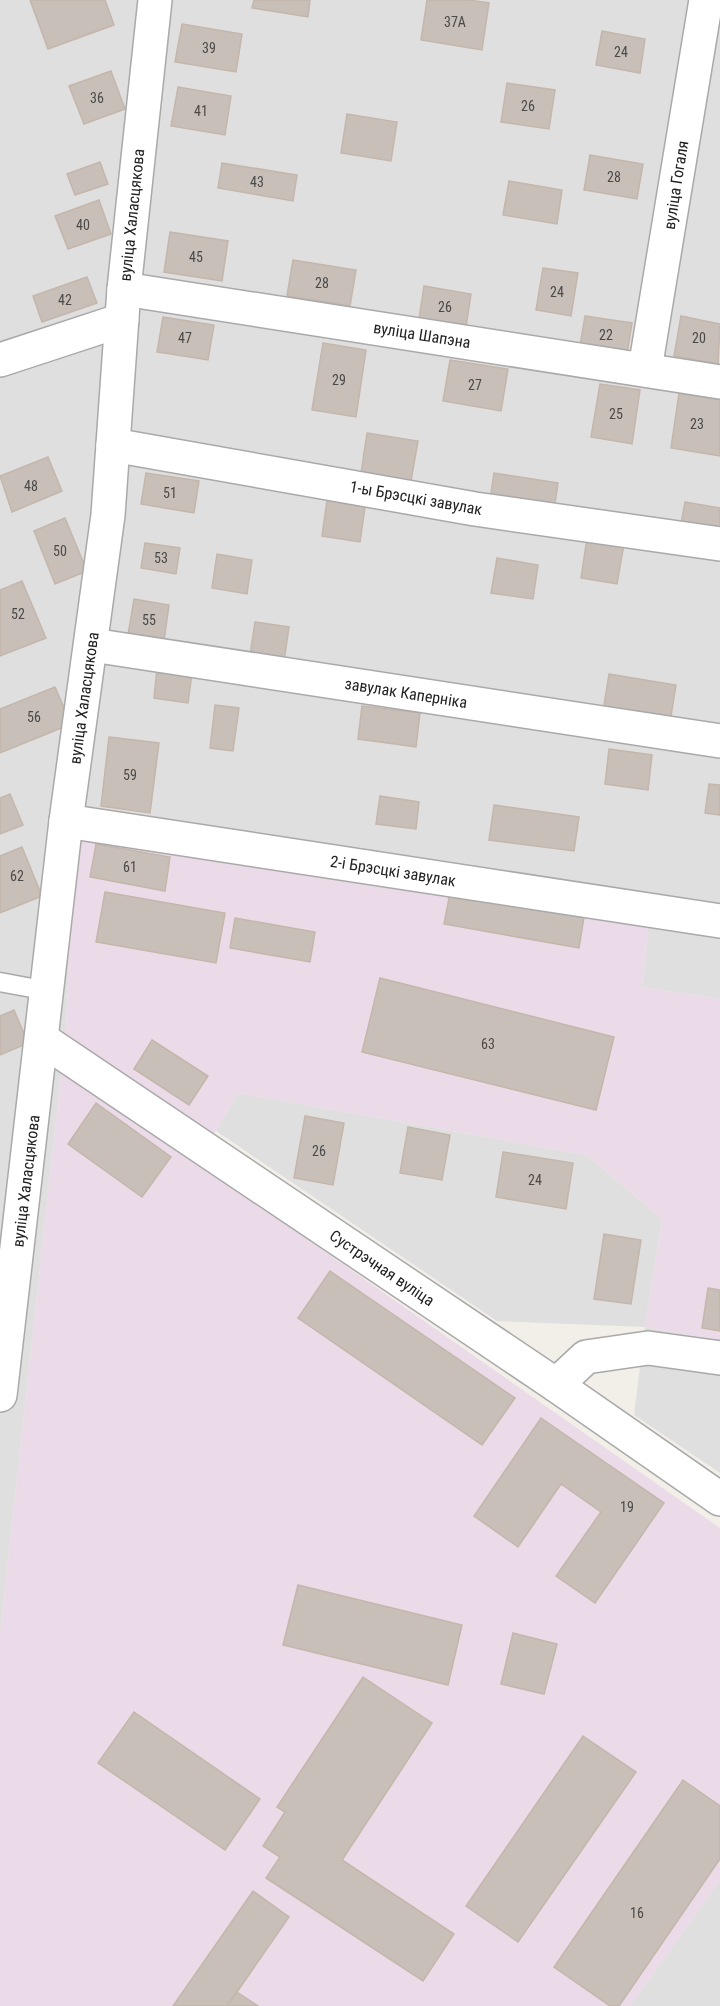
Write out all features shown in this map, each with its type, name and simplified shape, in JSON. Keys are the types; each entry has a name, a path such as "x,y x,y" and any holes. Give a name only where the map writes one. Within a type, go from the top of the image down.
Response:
{"street":[{"name":"вуліца Халасцякова","path":"0,1395 43,1040 66,821 92,645 108,515 123,305 155,0"},
{"name":"вуліца Гогаля","path":"645,369 706,0"},
{"path":"0,360 123,305"},
{"name":"вуліца Шапэна","path":"123,305 645,369 720,382"},
{"name":"1-ы Брэсцкі завулак","path":"113,445 475,509 720,544"},
{"name":"завулак Каперніка","path":"92,645 720,741"},
{"name":"2-і Брэсцкі завулак","path":"66,821 720,921"},
{"name":"Сустрэчная вуліца","path":"43,1040 556,1385 720,1499"},
{"path":"556,1385 586,1357 648,1348 720,1358"}],"lane":[{"path":"0,982 48,991"}],"shaded area":[{"path":"0,0 720,0 720,999 642,987 649,919 74,835 66,1030 0,1634"},
{"path":"73,834 649,919 642,987 720,999 720,1341 645,1327 662,1219 587,1155 238,1093 216,1131 194,1160 720,1528 720,1880 630,2006 0,2006 0,1634 66,1030"},
{"path":"238,1093 587,1155 662,1219 645,1327 497,1321 216,1131"},
{"path":"645,1327 720,1341 720,1473 634,1415"},
{"path":"720,1880 720,2006 630,2006"}],"building":[{"path":"30,0 105,0 114,25 48,49"},
{"path":"254,0 310,0 308,17 252,8"},
{"path":"427,0 469,0 489,3 482,50 421,40"},
{"path":"182,24 242,34 236,72 175,62"},
{"path":"602,31 645,39 640,73 596,65"},
{"path":"111,71 125,109 84,124 69,86"},
{"path":"507,83 555,90 549,129 501,122"},
{"path":"178,87 231,96 225,135 171,126"},
{"path":"347,114 397,122 391,161 341,153"},
{"path":"590,155 643,164 637,199 584,190"},
{"path":"100,162 108,184 75,195 67,174"},
{"path":"222,163 297,175 293,201 218,188"},
{"path":"509,181 562,190 557,224 503,215"},
{"path":"99,200 111,234 68,249 55,216"},
{"path":"170,232 228,241 222,281 164,272"},
{"path":"293,260 356,270 350,306 287,296"},
{"path":"543,268 578,273 571,316 536,310"},
{"path":"87,277 97,303 42,322 33,296"},
{"path":"424,286 471,294 466,327 419,319"},
{"path":"585,316 632,323 627,354 580,346"},
{"path":"681,316 720,324 718,364 674,356"},
{"path":"163,317 214,325 208,360 157,352"},
{"path":"323,343 366,350 356,417 312,410"},
{"path":"450,360 508,369 501,411 443,401"},
{"path":"600,384 640,390 632,444 591,437"},
{"path":"679,393 720,400 720,456 671,448"},
{"path":"367,433 418,441 410,487 360,480"},
{"path":"48,457 62,491 12,512 0,476"},
{"path":"146,473 199,481 194,513 141,504"},
{"path":"494,473 558,483 554,510 490,500"},
{"path":"327,500 365,507 360,542 322,536"},
{"path":"685,502 720,508 720,536 680,529"},
{"path":"65,518 87,571 55,584 34,531"},
{"path":"587,538 624,544 617,584 581,578"},
{"path":"145,543 180,548 176,574 141,568"},
{"path":"217,554 252,560 247,594 212,588"},
{"path":"497,558 538,565 533,599 491,593"},
{"path":"22,581 46,638 0,656 0,590"},
{"path":"134,599 169,605 164,641 128,635"},
{"path":"255,622 289,627 284,661 250,655"},
{"path":"157,668 192,673 188,703 154,698"},
{"path":"609,674 676,685 670,722 603,711"},
{"path":"55,687 71,724 0,753 0,709"},
{"path":"215,705 239,708 233,751 210,748"},
{"path":"362,706 420,713 416,747 358,739"},
{"path":"109,737 159,743 150,813 101,806"},
{"path":"609,749 652,755 648,790 605,784"},
{"path":"709,784 720,785 720,815 705,813"},
{"path":"10,794 23,825 0,834 0,798"},
{"path":"380,796 419,802 416,829 376,824"},
{"path":"494,805 579,817 574,851 489,840"},
{"path":"96,844 170,857 165,891 90,877"},
{"path":"22,847 42,896 0,913 0,856"},
{"path":"105,892 225,913 216,963 96,942"},
{"path":"450,893 584,917 579,948 444,924"},
{"path":"235,918 315,932 310,962 230,948"},
{"path":"380,978 614,1037 596,1110 362,1052"},
{"path":"14,1010 28,1043 0,1055 0,1016"},
{"path":"152,1040 208,1076 189,1105 134,1069"},
{"path":"96,1103 171,1157 142,1197 68,1144"},
{"path":"305,1116 344,1123 333,1185 294,1178"},
{"path":"408,1127 450,1135 442,1180 400,1173"},
{"path":"503,1152 573,1163 566,1209 496,1197"},
{"path":"604,1234 641,1240 631,1304 594,1299"},
{"path":"330,1271 515,1398 482,1445 298,1318"},
{"path":"708,1288 720,1290 720,1331 702,1328"},
{"path":"541,1418 664,1503 595,1603 556,1576 601,1512 561,1484 518,1547 474,1516"},
{"path":"298,1585 462,1625 448,1685 283,1645"},
{"path":"513,1633 557,1644 544,1694 501,1684"},
{"path":"363,1677 432,1723 342,1860 454,1934 423,1981 266,1878 280,1857 263,1846 285,1812 277,1807"},
{"path":"134,1712 260,1799 225,1850 98,1763"},
{"path":"583,1736 636,1772 518,1942 466,1906"},
{"path":"683,1780 720,1806 720,1859 619,2006 610,2006 554,1967"},
{"path":"253,1891 289,1917 237,1992 227,2006 173,2006"},
{"path":"237,1992 258,2006 227,2006"}]}
